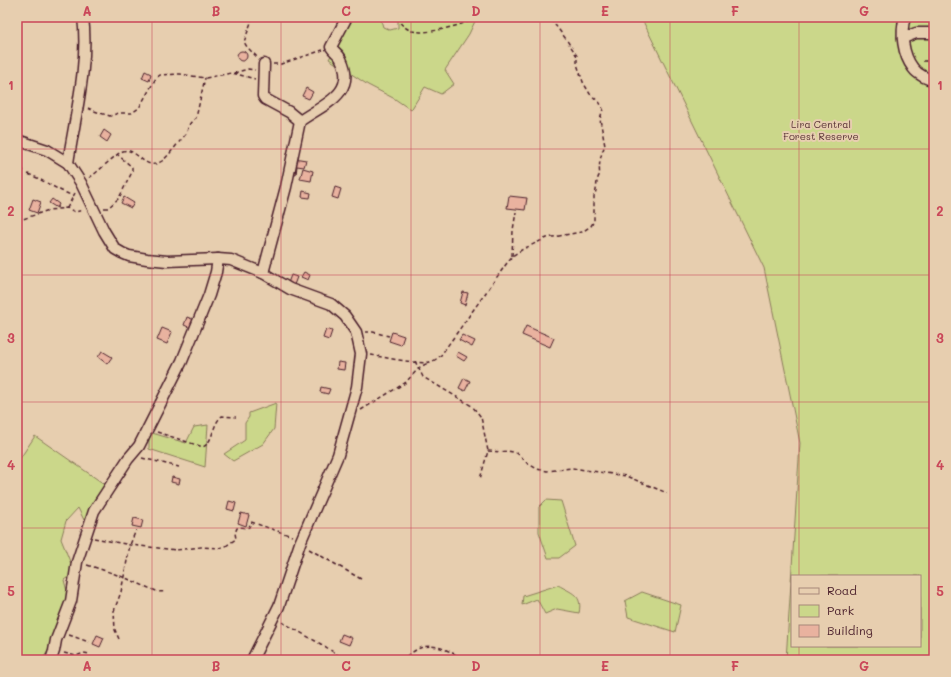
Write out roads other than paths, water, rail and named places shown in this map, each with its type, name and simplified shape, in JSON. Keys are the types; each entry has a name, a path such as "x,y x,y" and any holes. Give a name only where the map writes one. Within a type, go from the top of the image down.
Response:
{"street":[{"path":"68,163 83,70 83,17"},
{"path":"263,273 286,187 300,121 336,98 343,88 346,76 344,66 340,57 331,48 347,17"},
{"path":"905,19 916,33"},
{"path":"905,19 903,38 905,54 913,69 924,77 934,81"},
{"path":"903,38 916,33 934,33"},
{"path":"264,64 263,96 265,99 289,112 300,121"},
{"path":"17,140 47,150 68,163 81,183 104,231 116,249 129,256 167,261 218,259 231,260 263,273 290,289 331,304 345,316 356,332 361,354 357,387 338,455 301,541 279,606 252,660"},
{"path":"52,656 59,632 71,601 77,562 87,536 94,511 128,458 139,446 182,361 209,295 216,272 218,259"}],"park label":[{"name":"Lira Central Forest Reserve","path":"821,130"}]}
